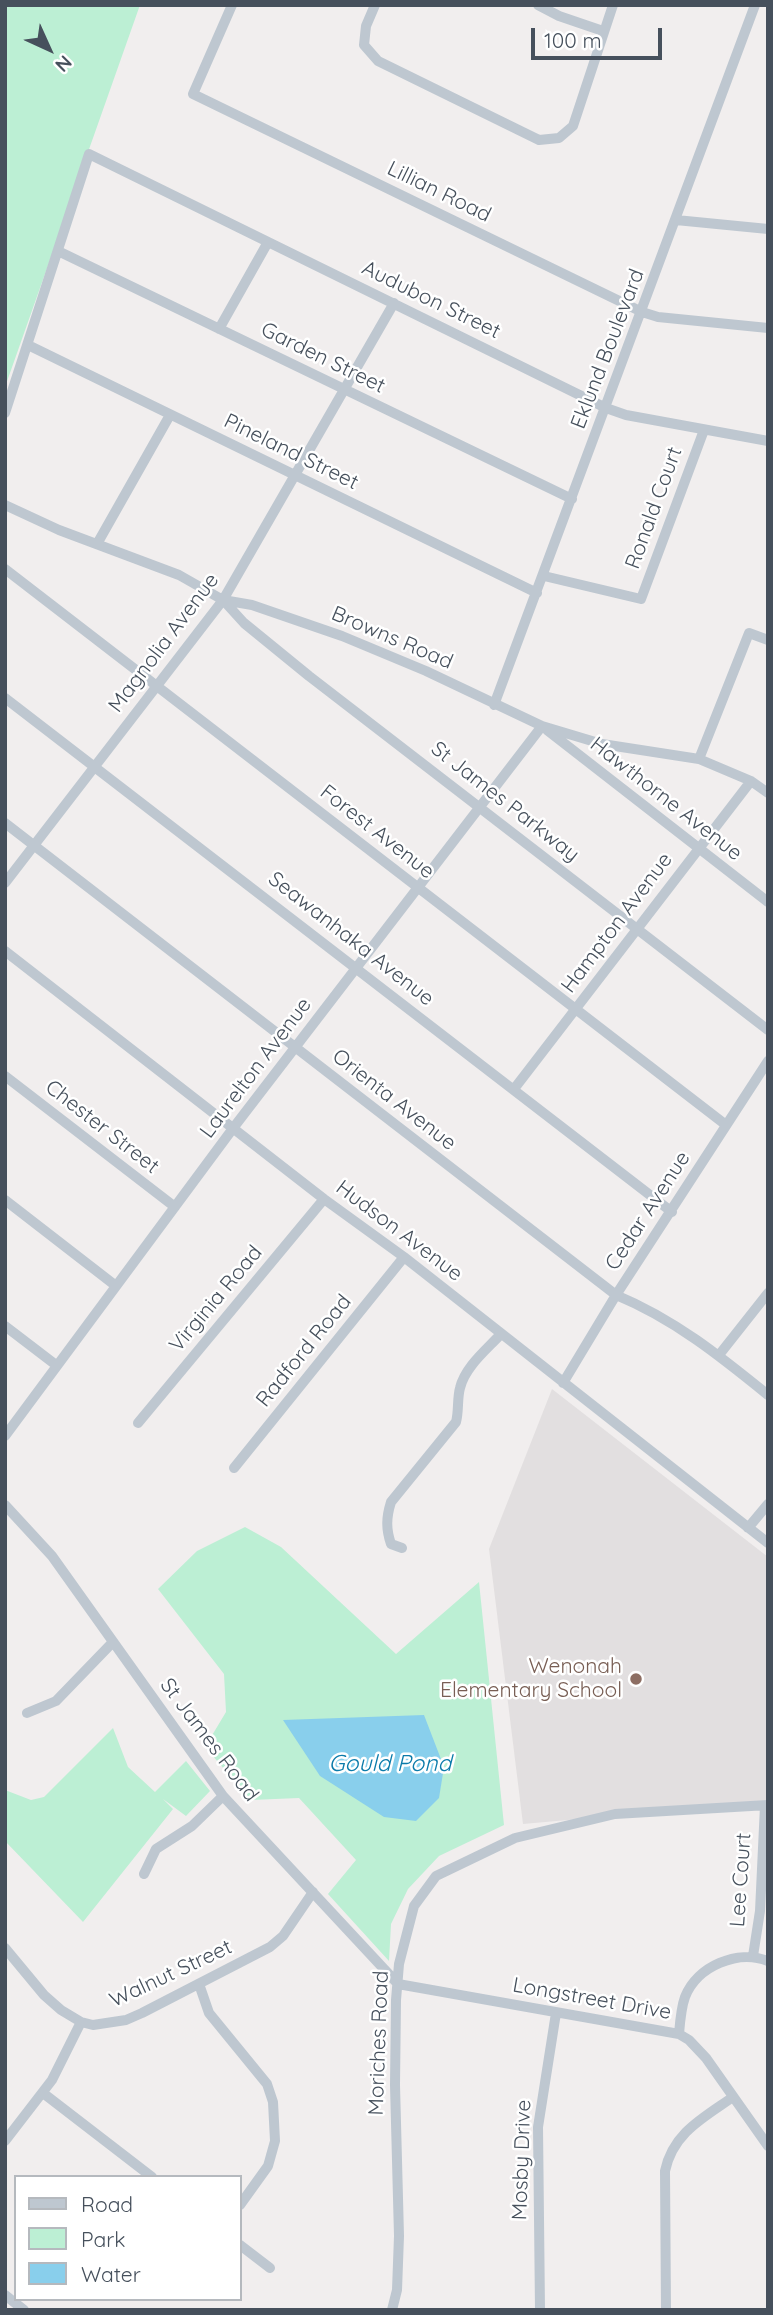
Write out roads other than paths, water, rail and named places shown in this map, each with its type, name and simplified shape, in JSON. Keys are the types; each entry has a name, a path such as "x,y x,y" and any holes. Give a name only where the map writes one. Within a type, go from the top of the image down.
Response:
{"street":[{"name":"Lillian Road","path":"232,5 193,94 642,312 658,317 768,328"},
{"path":"375,5 366,26 364,46 378,61 539,140 559,138 573,126 613,5"},
{"path":"538,5 559,16 603,31"},
{"name":"Eklund Boulevard","path":"494,705 755,5"},
{"name":"Audubon Street","path":"58,251 89,154 606,408 626,415 768,442"},
{"path":"676,220 768,229"},
{"path":"219,329 268,242"},
{"path":"5,413 58,251"},
{"name":"Garden Street","path":"58,251 572,499"},
{"name":"Magnolia Avenue","path":"5,883 223,600 394,303"},
{"name":"Pineland Street","path":"28,345 537,593"},
{"path":"97,544 170,415"},
{"name":"Ronald Court","path":"544,576 641,599 704,430"},
{"name":"Browns Road","path":"5,505 179,575 223,600 252,605 342,636 426,671 542,726 602,744 699,759 751,781 768,793"},
{"name":"Forest Avenue","path":"5,569 726,1125"},
{"name":"St James Parkway","path":"223,600 253,631 768,1030"},
{"path":"699,759 748,633 768,640"},
{"name":"Seawanhaka Avenue","path":"5,698 672,1212"},
{"name":"Laurelton Avenue","path":"5,1436 234,1127 542,726"},
{"name":"Hawthorne Avenue","path":"542,726 768,902"},
{"name":"Hampton Avenue","path":"514,1088 751,781"},
{"name":"Orienta Avenue","path":"5,822 617,1295 665,1317 719,1355 768,1395"},
{"name":"Hudson Avenue","path":"5,951 324,1199 404,1257 768,1543"},
{"name":"Cedar Avenue","path":"563,1383 768,1061"},
{"name":"Chester Street","path":"5,1076 175,1208"},
{"name":"Virginia Road","path":"138,1423 324,1199"},
{"path":"5,1200 116,1286"},
{"name":"Radford Road","path":"234,1468 404,1257"},
{"path":"719,1355 768,1293"},
{"path":"5,1326 56,1365"},
{"path":"402,1548 391,1545 387,1531 391,1502 456,1422 460,1408 460,1388 467,1371 500,1335"},
{"path":"748,1528 768,1504"},
{"name":"St James Road","path":"5,1505 52,1556 223,1796 398,1984"},
{"path":"27,1713 56,1701 113,1642"},
{"path":"144,1874 156,1849 192,1826 223,1796"},
{"name":"Lee Court","path":"754,1956 760,1911 766,1806"},
{"name":"Moriches Road","path":"392,2310 397,2290 399,2236 395,2085 399,1964 414,1906 436,1876 515,1838 615,1814 766,1806"},
{"name":"Walnut Street","path":"81,2022 110,2024 126,2020 200,1984 276,1942 292,1926 313,1892"},
{"path":"5,1948 44,1995 81,2022 52,2080 5,2141"},
{"path":"679,2034 686,1994 708,1970 730,1958 754,1956 768,1961"},
{"path":"200,1984 209,2013 267,2084 273,2102 275,2141 268,2166 242,2202"},
{"name":"Longstreet Drive","path":"398,1984 679,2034 689,2040 706,2058 768,2146"},
{"name":"Mosby Drive","path":"540,2310 538,2127 556,2013"},
{"path":"43,2093 149,2175"},
{"path":"666,2310 667,2160 682,2135 733,2097"},
{"path":"242,2247 270,2268"},
{"path":"5,2295 24,2310"}],"water":[{"name":"Gould Pond","path":"424,1715 444,1767 439,1798 416,1821 384,1817 320,1776 283,1720"}],"place":[{"name":"Wenonah Elementary School","path":"636,1679"}]}
